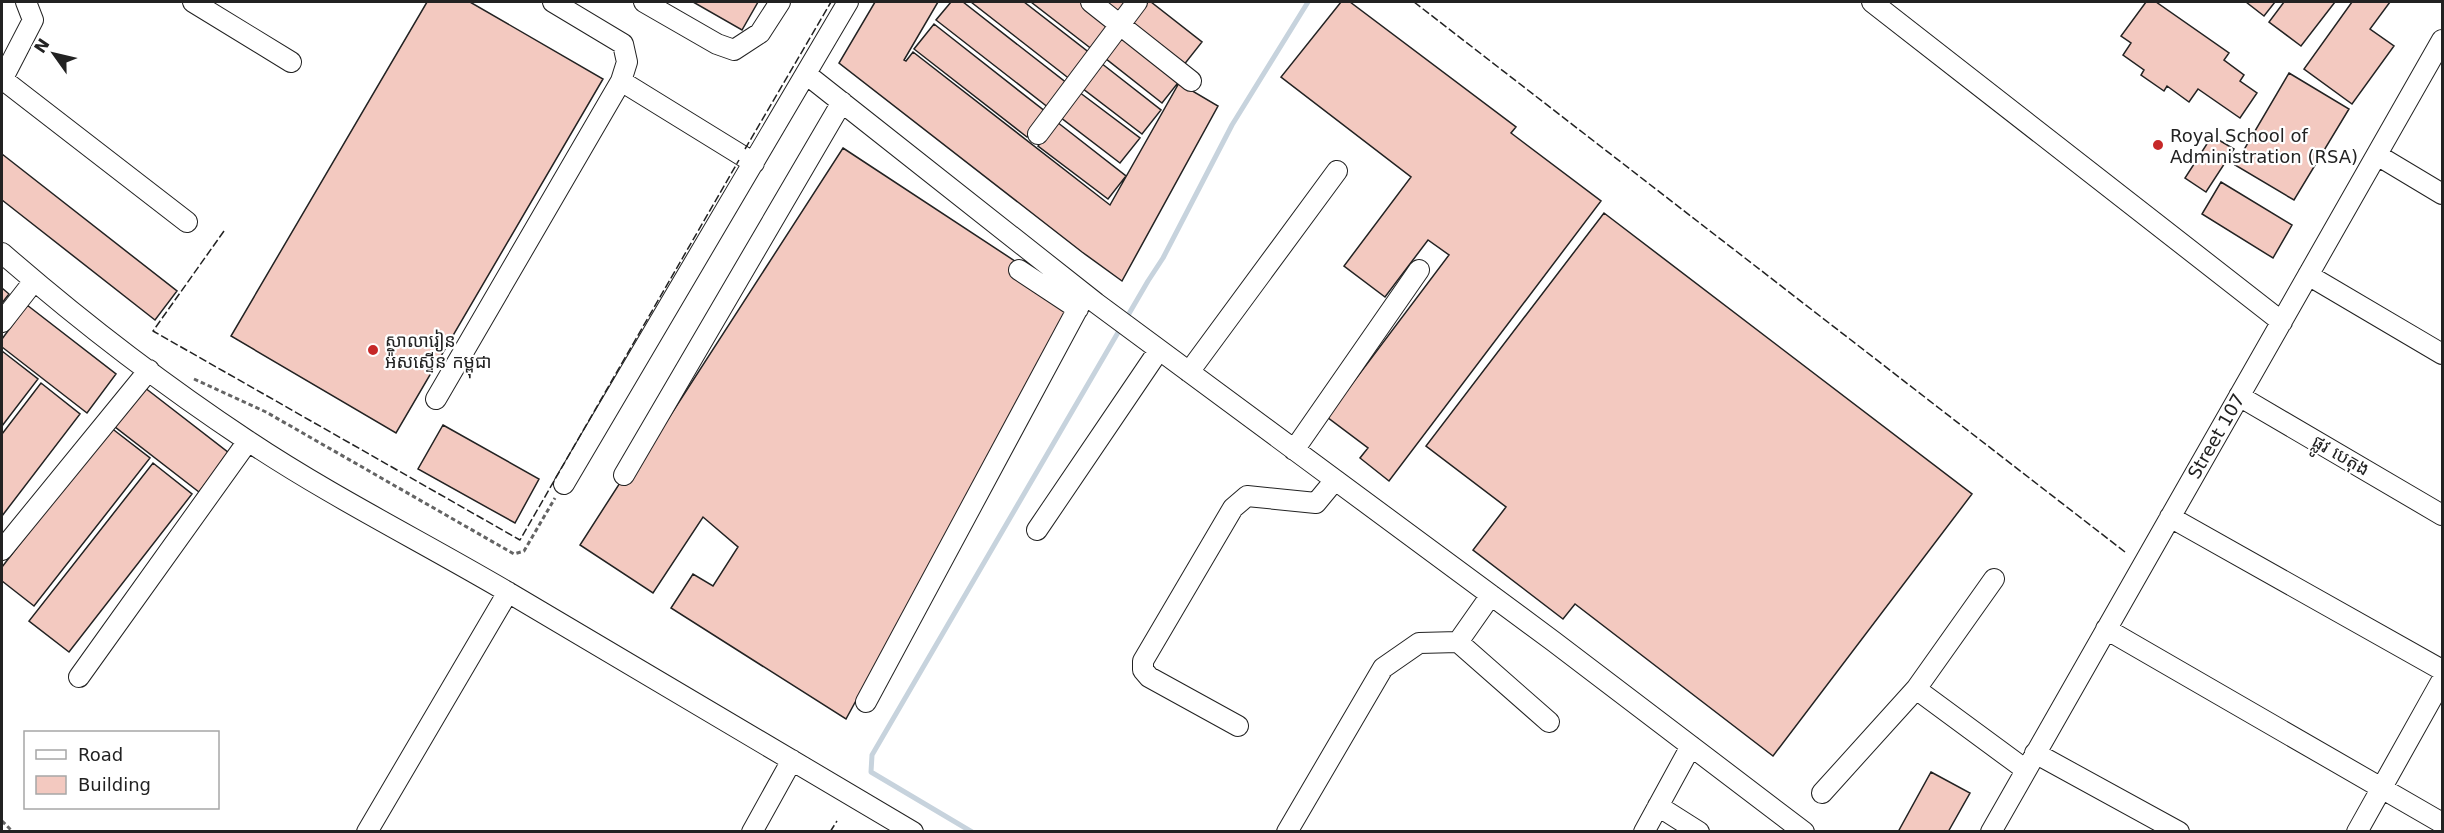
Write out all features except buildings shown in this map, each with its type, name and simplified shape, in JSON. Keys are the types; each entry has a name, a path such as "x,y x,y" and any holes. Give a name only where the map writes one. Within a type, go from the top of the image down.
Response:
{"street":[{"path":"26,2 33,20 2,80 187,222"},
{"path":"193,2 291,62"},
{"path":"436,399 621,81 627,62 623,44 554,2"},
{"path":"644,2 717,44 734,50 760,33 780,2"},
{"path":"564,484 848,2"},
{"path":"1091,2 1191,81"},
{"path":"1038,135 1137,2"},
{"path":"1872,2 2282,322"},
{"name":"Street 107","path":"1991,831 2442,40"},
{"path":"806,74 1086,302 1154,346 1491,595 1804,831"},
{"path":"621,81 754,162"},
{"path":"624,475 842,102"},
{"path":"2377,155 2442,194"},
{"path":"1189,372 1337,171"},
{"path":"2,253 34,281 149,370 248,441 369,515 508,592 913,831"},
{"path":"1018,270 1086,302"},
{"path":"1294,450 1419,270"},
{"path":"2308,276 2442,354"},
{"path":"2,322 34,281"},
{"path":"866,702 1086,302"},
{"path":"1037,530 1154,346"},
{"path":"2,550 149,370"},
{"name":"ផ្លូវ បេតុង","path":"2239,396 2442,514"},
{"path":"79,677 248,441"},
{"path":"1238,726 1149,676 1143,670 1143,661 1233,508 1247,496 1317,503 1335,480"},
{"path":"2170,517 2442,670"},
{"path":"1822,793 1916,689 1994,579"},
{"path":"367,831 508,592"},
{"path":"1458,642 1491,595"},
{"path":"2106,629 2442,823"},
{"path":"1287,831 1383,668 1419,644 1458,642 1549,722"},
{"path":"2357,831 2442,680"},
{"path":"1916,689 2030,762 2179,831"},
{"path":"1644,831 1692,746"},
{"path":"752,831 792,760"},
{"path":"1658,806 1699,831"}],"path":[{"path":"192,379 266,412 514,554 524,551 564,484"},
{"path":"2,821 13,831"}],"waterway":[{"path":"972,832 871,772 872,755 1163,258 1232,125 1308,2"}],"fence":[{"path":"745,149 831,2"},
{"path":"1414,2 2125,552"},
{"path":"224,231 153,331 520,540 739,160"},
{"path":"830,832 837,821"}],"place":[{"name":"Royal School of Administration (RSA)","path":"2158,145"},
{"name":"សាលារៀន អ៉ិសស្ទើន កម្ពុជា","path":"373,350"}]}
